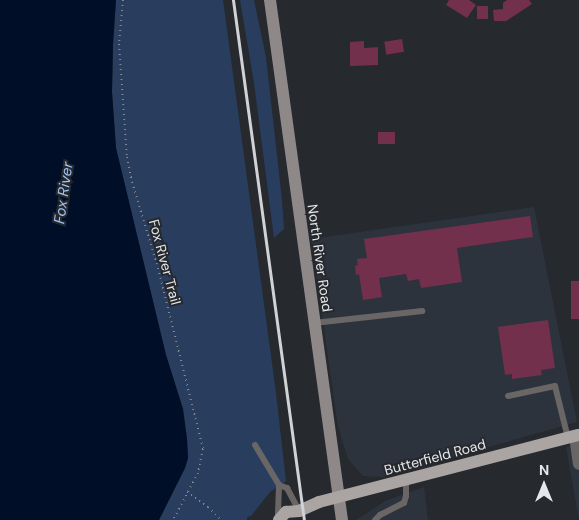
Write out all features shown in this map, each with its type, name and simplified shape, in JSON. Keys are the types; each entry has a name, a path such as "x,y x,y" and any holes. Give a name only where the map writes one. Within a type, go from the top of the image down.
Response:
{"main road":[{"name":"North River Road","path":"270,0 342,520"},
{"name":"Butterfield Road","path":"278,520 286,512 300,516 319,502 574,436"}],"street":[{"path":"574,436 579,464"}],"lane":[{"path":"314,323 422,311"},
{"path":"508,396 555,386 574,436"},
{"path":"255,445 279,485 278,520"},
{"path":"375,520 380,515 404,503 406,481"},
{"path":"279,485 287,488 300,516"}],"path":[{"name":"Fox River Trail","path":"122,0 119,44 127,157 201,434 202,459 188,492 173,520"},
{"path":"188,492 208,507 221,520"}],"shaded area":[{"path":"116,0 223,0 276,393 286,481 270,492 251,516 247,517 247,520 159,520 185,468 188,458 187,439 183,409 166,355 116,148 112,92"},
{"path":"240,0 254,0 266,57 284,229 274,238 254,83"},
{"path":"534,207 577,422 383,477 363,476 348,459 338,427 311,239"},
{"path":"579,443 579,520 566,447"},
{"path":"424,487 428,520 356,520 387,500"}],"water":[{"name":"Fox River","path":"0,0 116,0 112,92 116,148 166,355 183,409 187,439 188,458 185,468 159,520 0,520"}],"building":[{"path":"449,0 469,0 476,5 467,18 446,5"},
{"path":"507,0 529,0 532,4 506,21 494,21 493,10 503,9 503,3"},
{"path":"477,6 488,6 488,19 477,19"},
{"path":"402,39 404,52 386,55 384,42"},
{"path":"364,41 364,48 378,47 378,65 350,66 350,42"},
{"path":"378,132 395,132 395,144 378,144"},
{"path":"530,216 533,237 457,248 462,282 421,288 419,279 408,281 406,274 379,278 382,297 363,300 359,274 356,275 355,266 358,265 357,259 367,258 364,239"},
{"path":"571,281 579,281 579,319 571,319"},
{"path":"548,320 555,368 541,370 542,375 512,379 512,374 505,375 498,327"}],"railway":[{"path":"233,0 304,520"}]}
